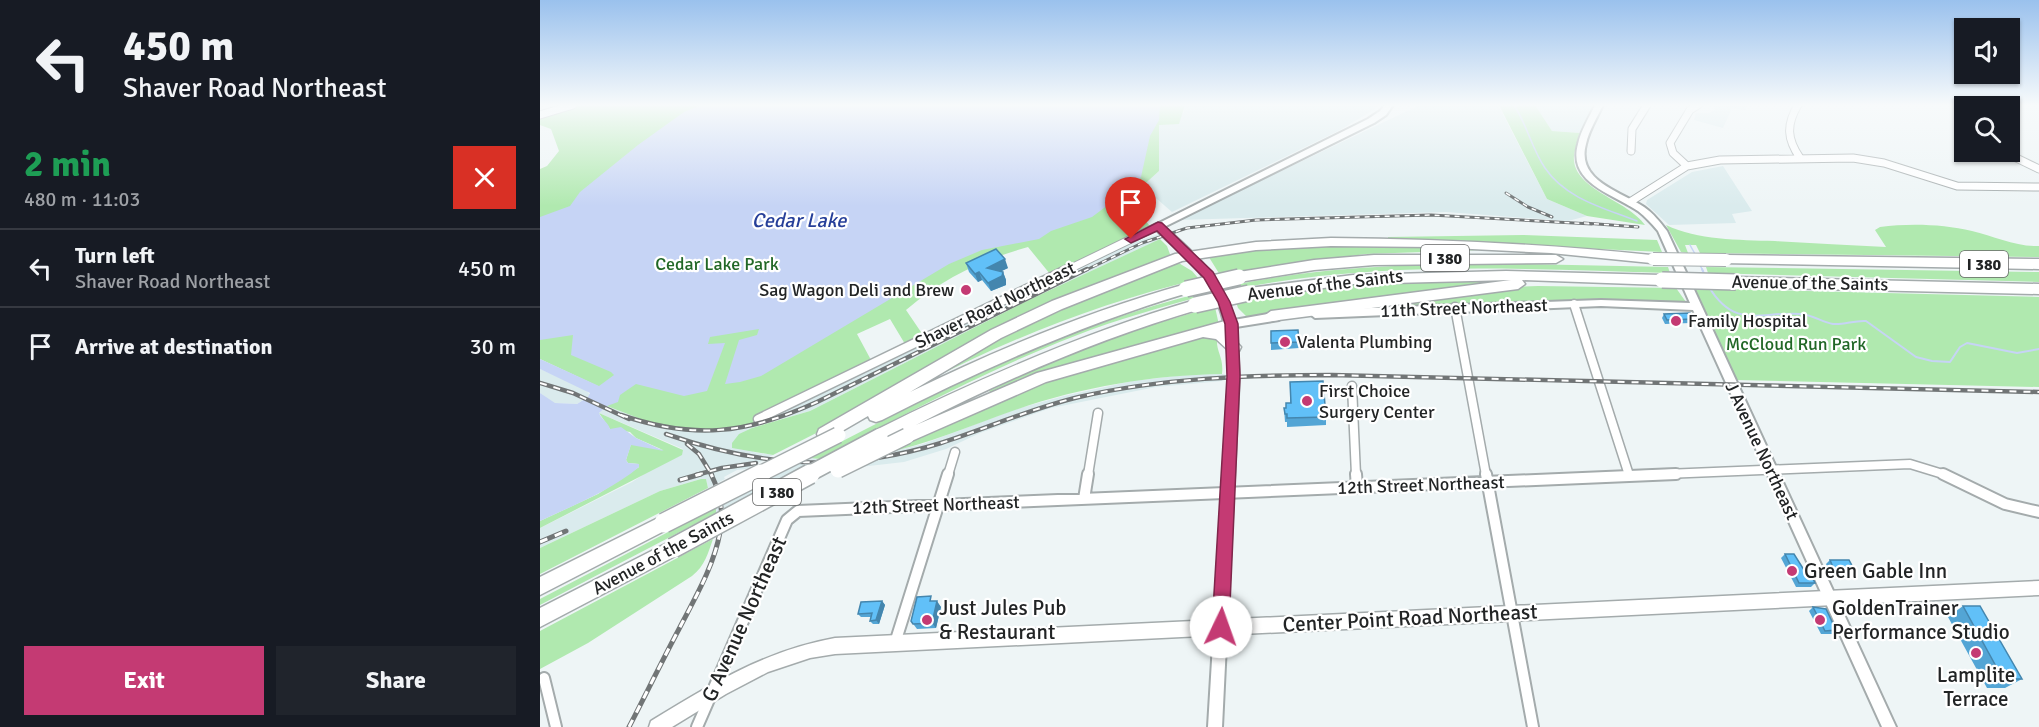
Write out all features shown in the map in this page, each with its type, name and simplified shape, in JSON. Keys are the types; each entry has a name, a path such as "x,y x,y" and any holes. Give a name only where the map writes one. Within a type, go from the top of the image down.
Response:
{"highway":[{"path":"831,435 1016,324 1188,254 1284,243 1390,242 1539,248 1652,259"},
{"name":"Avenue of the Saints","path":"540,586 766,471 831,435 943,381 1024,344 1096,316 1186,289 1314,265 1400,259 1652,259 2039,264"},
{"name":"Avenue of the Saints","path":"540,618 997,376 1063,348 1124,326 1195,305 1249,293 1330,280 1404,275 1477,274 2039,290"},
{"path":"1271,316 1500,285 1622,279"},
{"path":"728,519 975,404 1042,377 1101,358 1232,324"},
{"path":"1192,336 1220,334 1234,347"}],"main road":[{"name":"Center Point Road Northeast","path":"657,727 763,664 824,647 2039,588"}],"street":[{"name":"Shaver Road Northeast","path":"758,419 1336,139"},
{"name":"J Avenue Northeast","path":"1583,139 1580,160 1589,176 1651,217 1662,231 1889,727"},
{"path":"1631,151 1632,139"},
{"path":"1672,139 1670,143 1673,153 1687,166"},
{"path":"1790,139 1800,158"},
{"path":"1630,202 1687,166 1720,160 1853,158 1969,188 2039,187"},
{"path":"2020,160 2039,169"},
{"path":"1158,226 1188,254 1214,284 1232,324 1234,347 1215,727"},
{"path":"1574,304 1629,476"},
{"name":"11th Street Northeast","path":"1232,324 1271,316 1455,308 1574,304 1697,307"},
{"path":"1455,308 1533,727"},
{"path":"1352,386 1358,488"},
{"path":"1084,499 1098,413"},
{"path":"895,643 955,452"},
{"name":"12th Street Northeast","path":"793,513 1910,464 1930,467 1949,475 1990,499 2007,506 2039,512"},
{"name":"G Avenue Northeast","path":"697,727 787,520 793,513"},
{"path":"544,678 556,727"}],"shaded area":[{"path":"1159,139 1322,139 1172,212 1142,186 1159,171"},
{"path":"1349,139 1516,139 1547,199 1587,216 1568,221 1446,212 1178,220"},
{"path":"1723,166 1752,211 1732,214 1736,223 1669,225 1646,204 1647,200 1692,172"},
{"path":"1159,234 1163,238 1031,299 810,411 752,428 753,452 773,455 746,469 737,470 708,488 706,479 701,479 660,491 540,548 540,528 632,482 683,449 599,413 607,406 651,423 680,429 715,430 760,422 1129,244"},
{"path":"540,369 585,389 590,395 577,404 552,403 540,393"},
{"path":"1193,374 1222,374 1227,375 1227,378 1223,378 1222,381 1156,387 1051,408 980,433 946,449 904,462 851,468 881,454 923,444 1016,409 1132,381"},
{"path":"810,458 820,459 716,513 716,507"}],"green space":[{"name":"Cedar Lake","path":"555,139 1159,139 1159,171 1127,200 1150,226 1050,274 1028,247 978,264 948,280 906,310 923,335 905,344 890,319 857,334 871,360 760,422 715,430 680,429 651,423 607,406 619,396 540,359 540,169 547,166 559,151"},
{"path":"1516,139 1578,139 1574,156 1575,167 1581,177 1602,194 1637,216 1645,225 1587,216 1547,199"},
{"path":"1666,225 1691,234 1719,238 1886,247 1875,230 1880,227 1938,226 1972,231 2022,245 2039,246 2039,257 1700,253 1696,245 1685,245 1688,253 1681,252"},
{"path":"1523,235 1657,240 1662,252 1388,239 1388,237"},
{"path":"1160,239 1167,246 1171,257 1129,274 773,455 732,448 732,443 739,434 810,411 1031,299"},
{"path":"1382,245 1482,248 1483,250 1365,254 1220,275 1207,254 1260,247"},
{"path":"1177,262 1192,271 1199,279 1163,288 1058,323 990,351 924,383 1030,321"},
{"path":"1520,264 1668,267 1670,273 1505,269 1395,270 1285,280 1231,290 1229,286 1301,274 1374,267"},
{"path":"1706,267 2039,272 2039,282 1708,273"},
{"path":"1490,281 1491,283 1247,317 1238,308 1236,302 1351,284"},
{"path":"1510,287 1676,288 1686,302 1582,300 1364,309 1363,307"},
{"name":"McCloud Run Park","path":"1695,288 2039,297 2039,387 1736,380"},
{"path":"1204,292 1206,295 1107,324 1042,349 946,394 820,459 810,458 954,385 1051,342 1151,307"},
{"path":"1215,307 1219,325 1087,359 991,393 989,391 1100,343"},
{"path":"1203,337 1217,339 1222,374 1144,380 1065,395 1015,410 932,440 881,454 1035,384"},
{"path":"599,413 683,450 682,455 540,528 540,521 598,494 639,467 639,464 628,463 626,460 631,444 663,450 636,438 630,432 610,429"},
{"path":"706,479 708,488 540,574 540,548 660,491"},
{"path":"716,507 716,513 540,605 540,599"},
{"path":"713,539 703,564 692,576 588,643 540,669 540,631"}],"water":[{"name":"Cedar Lake","path":"646,139 1149,139 1141,177 1132,187 1092,217 1051,231 1039,239 982,250 949,264 761,376 725,384 739,340 757,335 759,329 710,337 708,344 725,343 707,391 684,396 636,384 620,395 618,402 607,406 599,413 610,429 621,427 636,438 664,451 631,445 626,460 628,463 639,464 639,467 604,490 540,521 540,393 555,403 577,404 590,393 540,369 540,359 599,386 614,375 571,355 573,335 540,340 540,217 570,206 580,192"}],"building":[{"path":"996,249 1005,259 987,268 1003,272 1002,276 988,283 979,272 975,274 966,263"},
{"path":"1690,313 1693,319 1667,320 1664,314"},
{"path":"1298,330 1299,342 1271,343 1271,331"},
{"name":"First Choice Surgery Center","path":"1323,381 1326,417 1287,418 1284,408 1286,408 1286,403 1291,403 1290,382"},
{"path":"1785,554 1794,554 1804,570 1809,570 1815,583 1799,583"},
{"path":"1830,560 1849,560 1855,571 1835,572"},
{"name":"Just Jules Pub & Restaurant","path":"931,596 930,601 937,601 932,623 913,624 911,621 917,597"},
{"path":"882,601 876,620 870,621 872,613 858,614 861,602"},
{"path":"1963,606 1980,606 2022,679 2003,679"},
{"path":"1813,607 1826,609 1836,630 1825,631"}],"waterway":[{"path":"1530,139 1540,161 1564,188 1599,207 1637,221"},
{"path":"1690,245 1695,254"},
{"path":"1700,265 1702,269"},
{"path":"1702,269 1705,276"},
{"path":"1709,287 1719,300 1739,314 1750,316 1801,314 1833,324 1866,321 1916,357 1932,361 1950,362 1960,347 1967,343 2017,353 2039,349"}],"railway":[{"path":"1506,193 1528,207 1552,217"},
{"path":"1084,271 1142,243 1187,228 1256,220 1431,215 1592,224"},
{"path":"1584,223 1638,227"},
{"path":"621,415 673,428 697,430 720,430 767,421 817,402 1087,269"},
{"path":"666,434 735,454 769,459 803,462 870,459 905,453 941,443 1027,412 1079,397 1173,382 1268,376 1332,375 2039,392"},
{"path":"540,383 573,393 629,419"},
{"path":"687,444 699,454 710,471"},
{"path":"710,471 756,463"},
{"path":"696,475 710,471"},
{"path":"710,471 712,475"},
{"path":"680,480 701,474"},
{"path":"629,727 697,594 717,545 722,517 719,495 711,474"},
{"path":"540,542 566,531"}],"place":[{"name":"Sag Wagon Deli and Brew","path":"966,290"},
{"name":"Family Hospital","path":"1676,321"},
{"name":"Valenta Plumbing","path":"1285,342"},
{"name":"First Choice Surgery Center","path":"1307,401"},
{"name":"Green Gable Inn","path":"1792,571"},
{"name":"Just Jules Pub & Restaurant","path":"927,620"},
{"name":"GoldenTrainer Performance Studio","path":"1820,620"},
{"name":"Lamplite Terrace","path":"1976,653"}],"route":[{"path":"1131,239 1158,226 1208,275 1224,302 1232,324 1234,350 1221,627"}],"park label":[{"name":"Cedar Lake Park","path":"717,264"}]}
